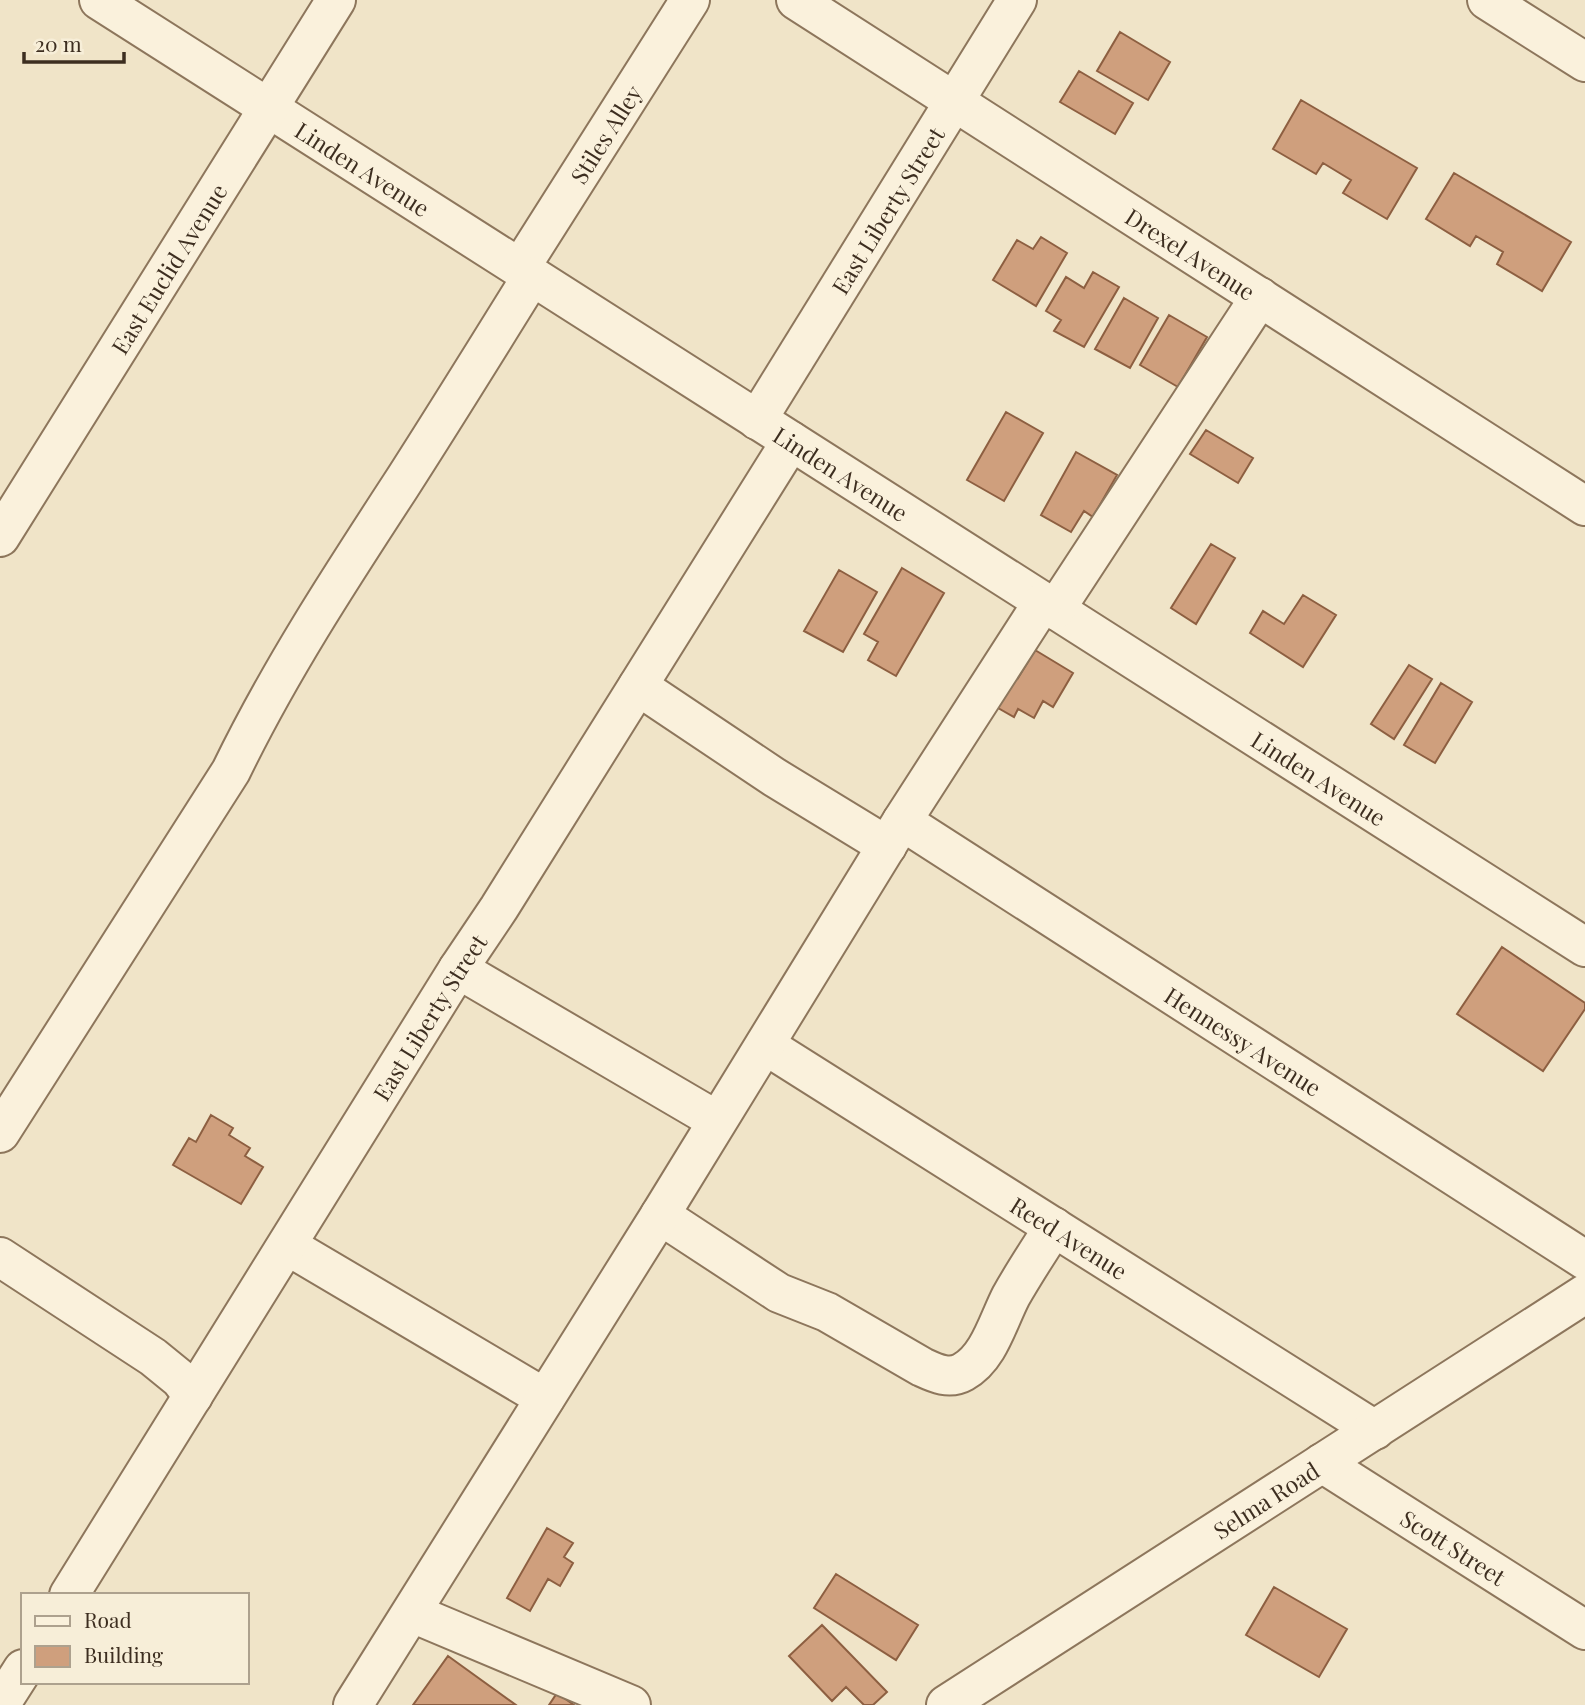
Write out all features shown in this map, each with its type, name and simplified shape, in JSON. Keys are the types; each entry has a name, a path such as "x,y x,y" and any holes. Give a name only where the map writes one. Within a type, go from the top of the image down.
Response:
{"street":[{"name":"Linden Avenue","path":"99,0 1585,947"},
{"name":"East Euclid Avenue","path":"0,537 335,0"},
{"name":"Stiles Alley","path":"0,1133 232,771 253,725 313,620 444,417 526,272 690,0"},
{"name":"Drexel Avenue","path":"796,0 1585,506"},
{"name":"East Liberty Street","path":"757,420 1017,0"},
{"path":"1487,0 1585,62"},
{"path":"353,1705 660,1215 894,834 1260,297"},
{"name":"East Liberty Street","path":"70,1593 458,969 791,441"},
{"name":"Hennessy Avenue","path":"638,686 774,777 894,834 1585,1261"},
{"path":"458,969 716,1120"},
{"name":"Reed Avenue","path":"765,1045 1375,1430"},
{"path":"660,1215 779,1293 827,1312 938,1375 950,1376 973,1365 986,1349 1011,1296 1054,1227"},
{"path":"288,1246 545,1398"},
{"path":"0,1257 153,1357 180,1379 193,1396"},
{"name":"Selma Road","path":"946,1705 1585,1294"},
{"name":"Scott Street","path":"1322,1463 1585,1630"},
{"path":"412,1613 631,1705"},
{"path":"0,1705 21,1672"}],"building":[{"path":"1120,32 1170,62 1148,100 1097,71"},
{"path":"1079,71 1133,103 1115,134 1060,102"},
{"path":"1301,100 1417,168 1387,219 1343,193 1351,180 1323,163 1316,174 1273,149"},
{"path":"1454,173 1571,242 1542,291 1497,264 1503,252 1476,236 1470,246 1426,219"},
{"path":"1041,237 1067,253 1036,306 993,280 1017,240 1033,249"},
{"path":"1093,272 1119,287 1084,347 1054,331 1061,320 1046,311 1066,277 1084,288"},
{"path":"1124,298 1158,318 1130,368 1095,349"},
{"path":"1169,315 1207,337 1178,387 1140,365"},
{"path":"1006,412 1043,433 1004,501 967,480"},
{"path":"1206,430 1253,458 1238,483 1190,454"},
{"path":"1076,452 1117,475 1093,517 1084,511 1071,532 1041,515"},
{"path":"1211,544 1235,558 1196,624 1171,608"},
{"path":"902,568 944,593 896,676 868,660 878,642 864,634"},
{"path":"839,570 877,592 843,652 804,631"},
{"path":"1303,595 1336,615 1303,667 1250,633 1263,611 1284,624"},
{"path":"1035,650 1073,673 1053,707 1043,701 1034,718 1018,709 1014,717 991,704 1010,672 1018,678"},
{"path":"1409,665 1432,679 1394,739 1371,724"},
{"path":"1441,683 1472,702 1435,763 1404,745"},
{"path":"1502,947 1585,1003 1585,1009 1543,1071 1457,1014"},
{"path":"211,1115 233,1128 229,1135 250,1148 245,1156 263,1167 241,1204 173,1165 189,1138 196,1142"},
{"path":"547,1528 573,1543 564,1557 573,1563 560,1586 548,1579 530,1611 507,1598"},
{"path":"836,1574 918,1625 896,1660 814,1608"},
{"path":"1274,1587 1347,1629 1319,1677 1246,1635"},
{"path":"822,1625 887,1692 873,1705 864,1705 846,1687 832,1701 789,1656"},
{"path":"448,1656 516,1705 413,1705"},
{"path":"557,1693 574,1705 549,1705"}]}
